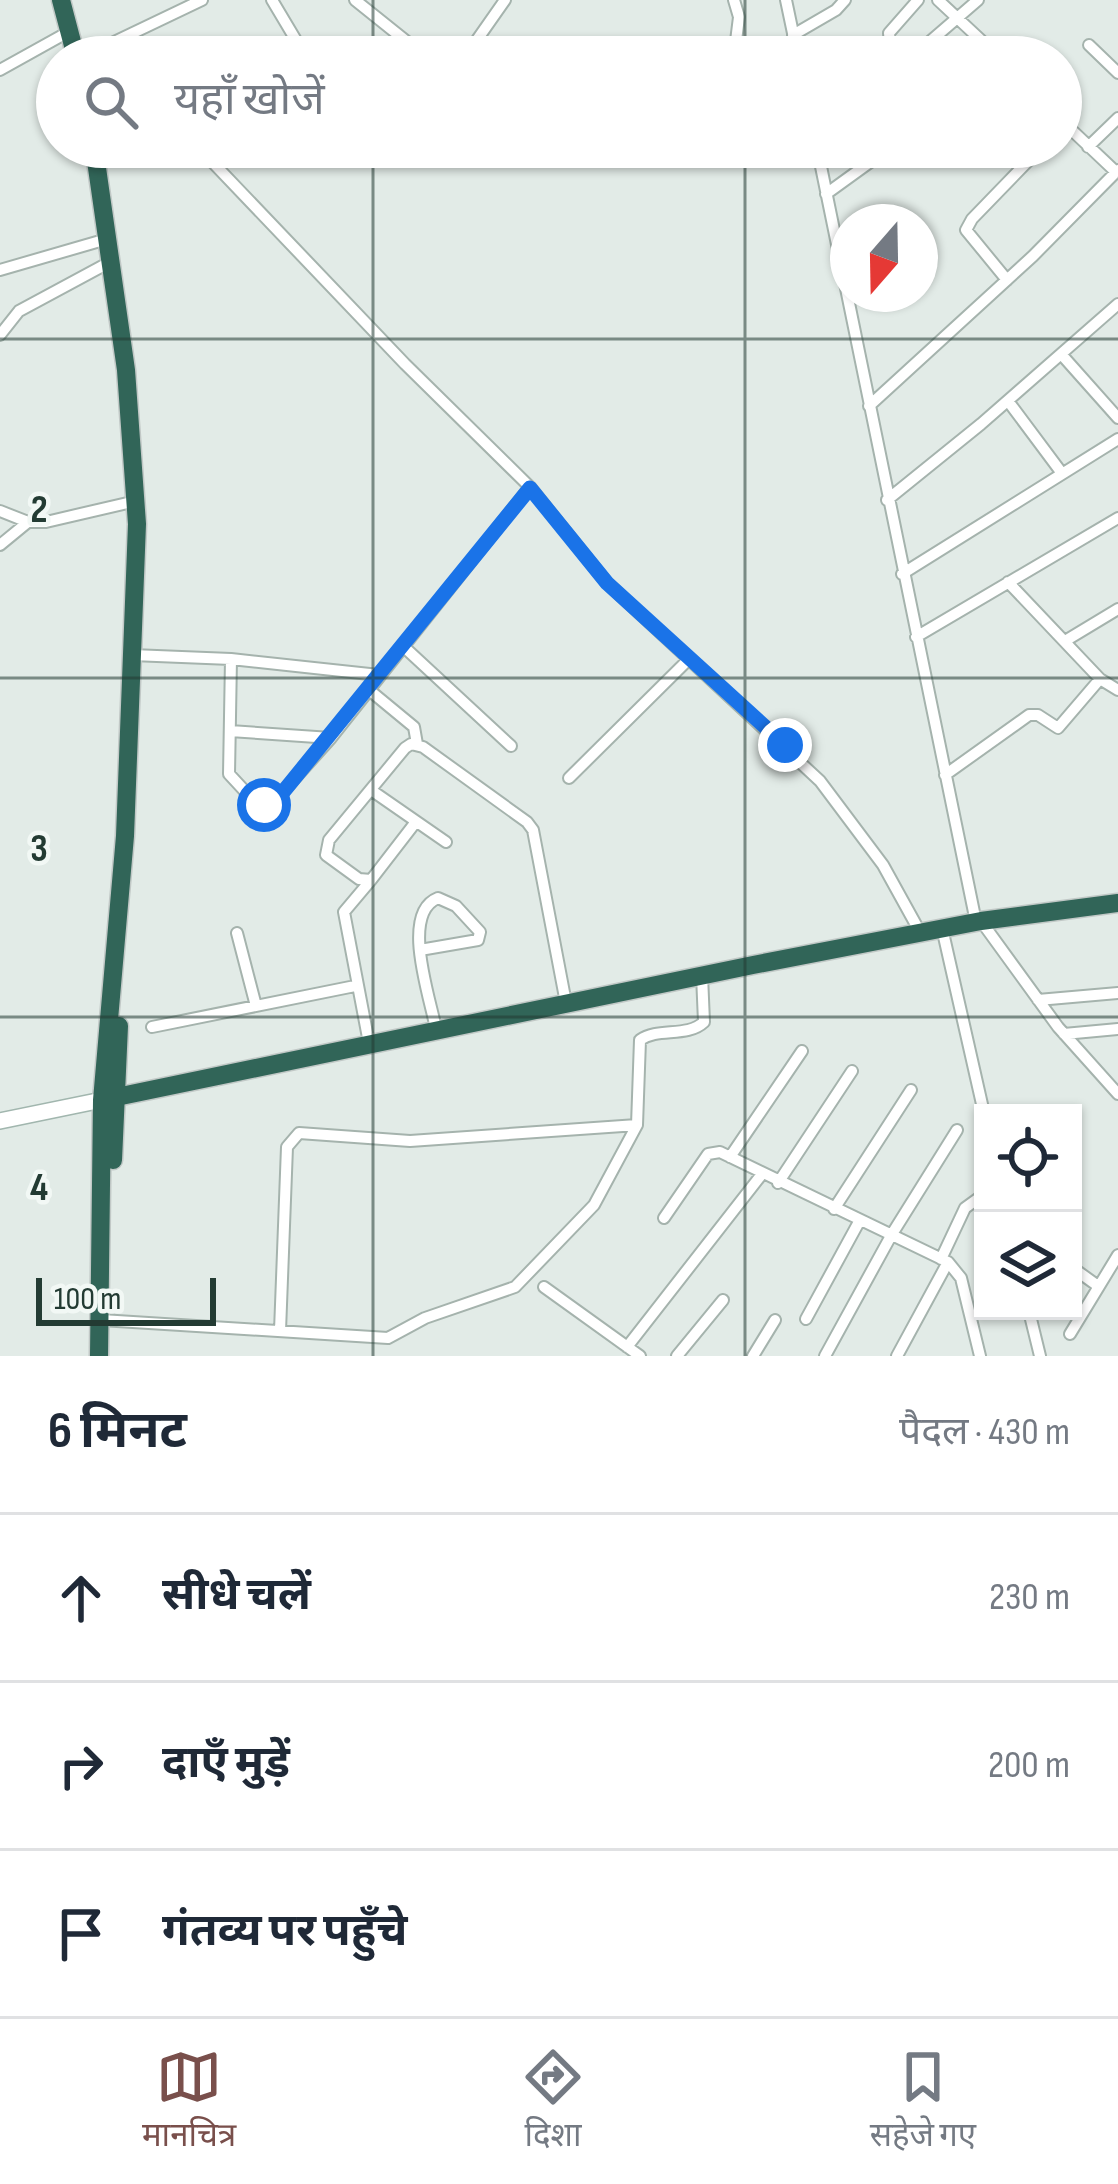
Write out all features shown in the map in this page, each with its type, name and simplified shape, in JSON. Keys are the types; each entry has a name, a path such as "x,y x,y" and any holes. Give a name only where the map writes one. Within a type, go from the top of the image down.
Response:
{"highway":[{"path":"61,0 75,36"},
{"path":"97,168 131,412 136,500 120,902 125,927 108,1098 110,1272 100,1356"},
{"path":"108,1098 920,932 1118,903"}],"street":[{"path":"272,0 293,36"},
{"path":"355,0 400,36"},
{"path":"480,36 506,0"},
{"path":"734,0 739,17 737,36"},
{"path":"786,0 793,35 845,0"},
{"path":"889,36 918,0"},
{"path":"938,0 978,36"},
{"path":"937,36 978,0"},
{"path":"110,36 196,1"},
{"path":"1089,45 1118,73"},
{"path":"0,70 36,60"},
{"path":"1088,147 1118,118"},
{"path":"868,406 1007,280 1117,171 1082,141"},
{"path":"219,168 530,488 607,583 820,781 883,865 920,932"},
{"path":"821,168 978,922 1064,1034 1118,1094"},
{"path":"826,194 862,168"},
{"path":"1007,280 966,230 1021,168"},
{"path":"0,270 107,239"},
{"path":"0,335 20,311 110,262"},
{"path":"887,500 1117,307"},
{"path":"1061,354 1118,418"},
{"path":"1008,401 1061,472"},
{"path":"902,574 1118,440"},
{"path":"231,659 229,774 240,790 264,805 275,802 331,738 530,488"},
{"path":"0,545 28,522 136,500"},
{"path":"0,511 28,522"},
{"path":"916,637 1118,518"},
{"path":"1008,582 1100,679 1118,690"},
{"path":"1065,641 1118,608"},
{"path":"403,646 511,746"},
{"path":"132,655 231,659 379,675"},
{"path":"569,778 689,659"},
{"path":"945,775 1029,715 1038,715 1058,728 1100,679"},
{"path":"368,688 414,727 417,743 527,822 566,1003"},
{"path":"230,731 331,738"},
{"path":"371,880 359,879 329,859 325,850 405,748 417,743"},
{"path":"371,790 446,842"},
{"path":"369,1042 344,912 415,823"},
{"path":"421,950 478,940 480,932 450,902 432,899 418,919 421,950 436,1029"},
{"path":"942,928 982,1104"},
{"path":"237,933 256,1006"},
{"path":"102,1312 280,1331 396,1337 425,1318 515,1287 594,1205 637,1124 640,1040 701,1027 706,1015 702,975"},
{"path":"152,1028 355,986"},
{"path":"1038,1000 1118,993"},
{"path":"1064,1034 1118,1029"},
{"path":"730,1157 802,1052"},
{"path":"778,1183 852,1071"},
{"path":"834,1209 910,1090"},
{"path":"0,1121 108,1098"},
{"path":"280,1331 287,1147 292,1137 299,1133 427,1141 637,1124"},
{"path":"825,1356 892,1234 957,1130"},
{"path":"664,1219 715,1150 945,1260 961,1278 980,1356"},
{"path":"627,1347 762,1174"},
{"path":"897,1356 965,1208 974,1202"},
{"path":"806,1319 860,1220"},
{"path":"1070,1334 1118,1255"},
{"path":"1082,1274 1098,1286"},
{"path":"544,1287 640,1356"},
{"path":"677,1356 723,1300"},
{"path":"754,1356 775,1320"},
{"path":"1031,1320 1040,1356"}],"route":[{"path":"264,805 275,802 331,738 530,488 607,583 785,745"}]}
